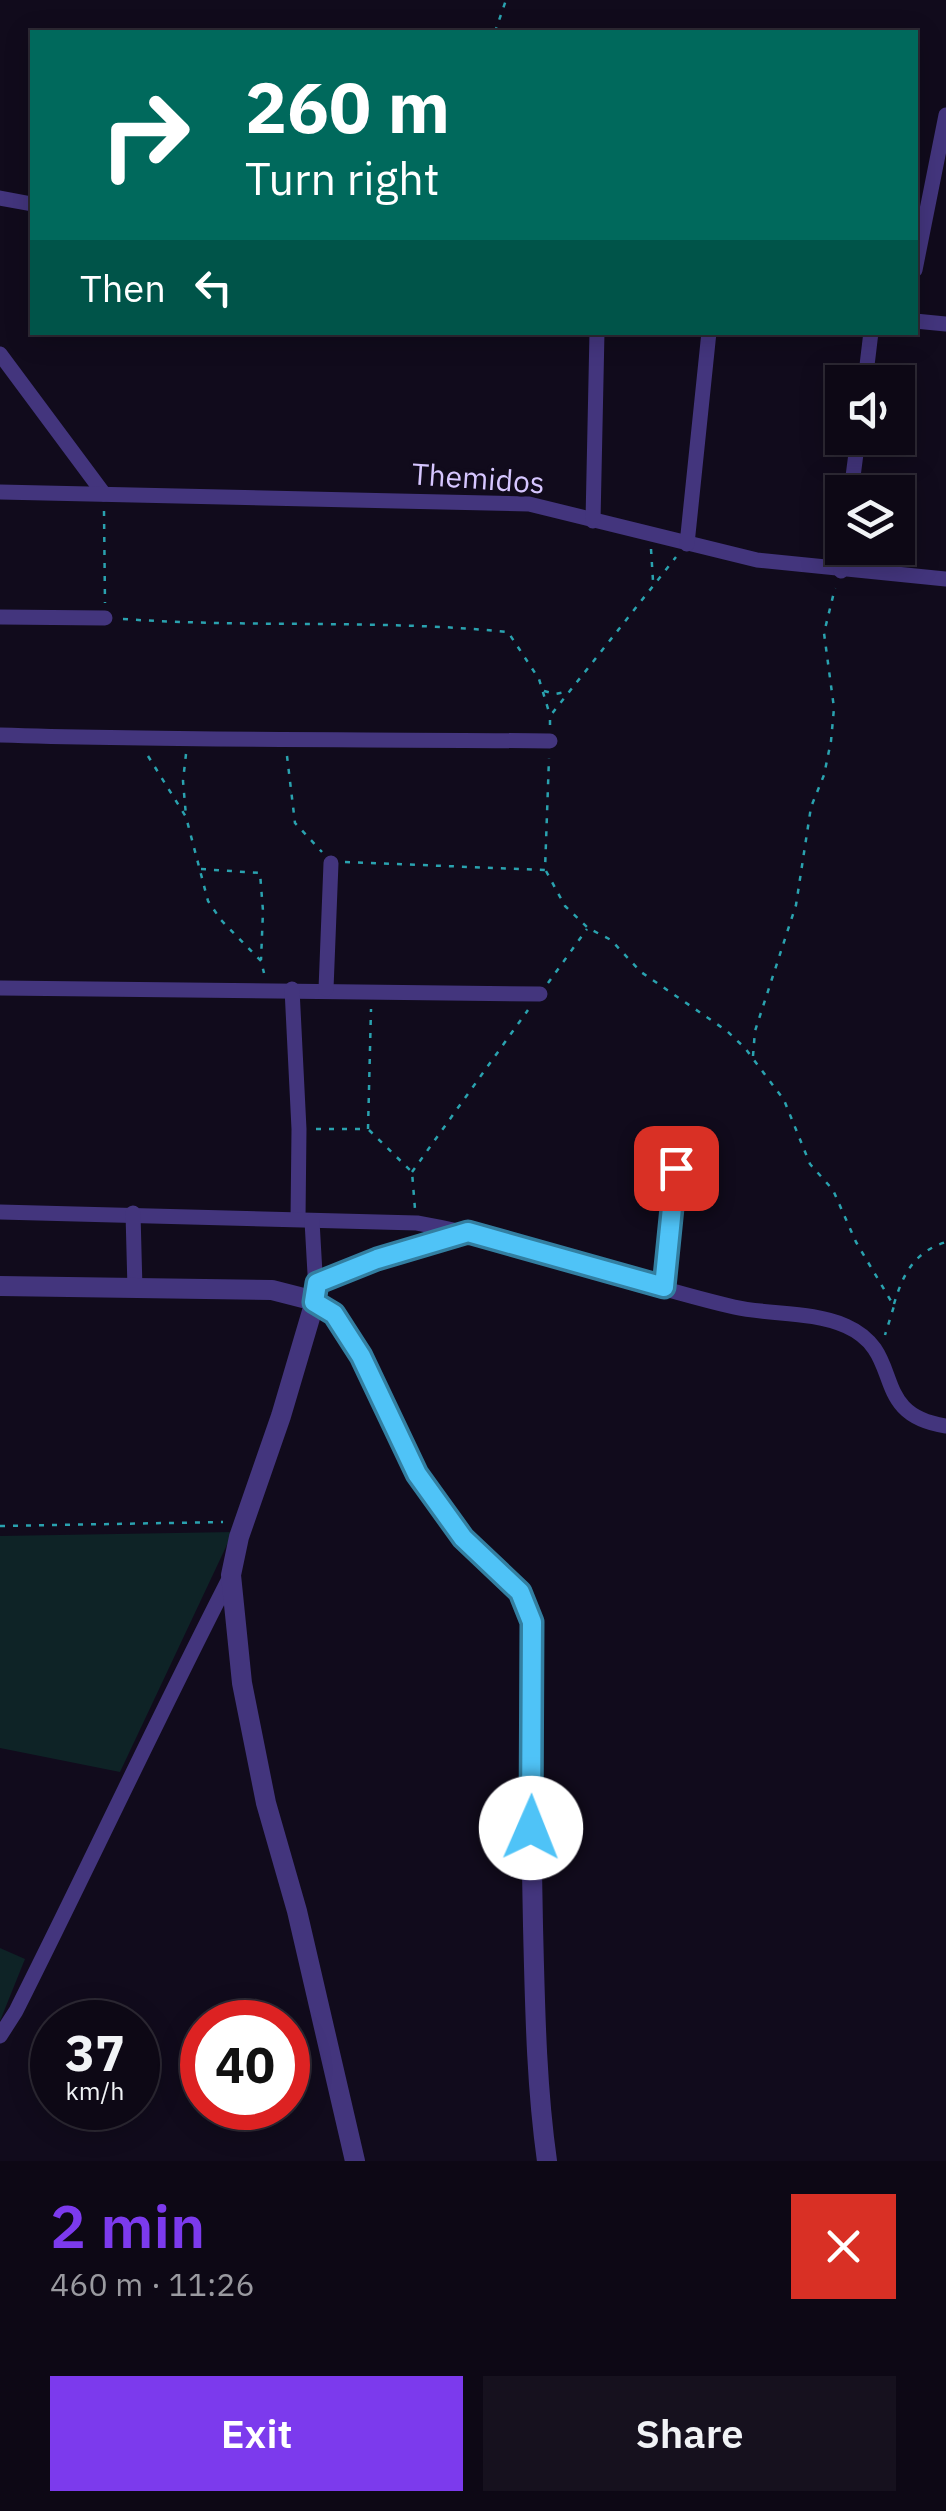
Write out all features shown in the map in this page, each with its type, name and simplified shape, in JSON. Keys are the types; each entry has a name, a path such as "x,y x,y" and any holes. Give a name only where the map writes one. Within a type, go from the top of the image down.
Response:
{"street":[{"path":"918,255 946,115"},
{"path":"0,198 30,204"},
{"path":"918,321 946,324"},
{"path":"593,521 598,335"},
{"path":"687,544 710,335"},
{"path":"866,365 871,335"},
{"path":"0,354 104,494"},
{"name":"Themidos","path":"0,492 528,504 757,560 946,579"},
{"path":"841,571 842,565"},
{"path":"0,617 105,618"},
{"path":"0,735 550,741"},
{"path":"326,989 331,863"},
{"path":"0,988 540,994"},
{"path":"0,2036 16,2011 164,1704 231,1575 244,1522 282,1416 316,1292 305,1220 292,989"},
{"path":"0,1212 417,1223 468,1232 736,1307 842,1324 862,1334 880,1352 892,1394 911,1416 946,1426"},
{"path":"132,1213 136,1289"},
{"path":"0,1286 316,1292 377,1259 468,1232"},
{"path":"316,1292 361,1356 417,1474 463,1538 520,1592 532,1622 531,1828 536,2016 540,2112 547,2161"},
{"path":"231,1575 242,1683 266,1803 356,2161"}],"lane":[{"path":"664,1287 676,1168"}],"path":[{"path":"496,30 506,0"},
{"path":"104,494 105,618 189,624 347,624 508,632 539,679 550,716 545,870 565,906 588,928 611,940 641,972 727,1031 752,1058 784,1100 810,1164 833,1190 856,1242 894,1306"},
{"path":"637,532 650,548 653,582"},
{"path":"550,716 687,544"},
{"path":"752,1058 755,1031 796,904 811,807 831,741 834,708 824,634 841,571"},
{"path":"542,690 556,694 572,691"},
{"path":"286,738 295,822 331,863 366,861 545,870"},
{"path":"135,739 186,817"},
{"path":"190,740 183,781 186,817 208,902 220,920 261,961"},
{"path":"201,869 260,873 261,961 268,990"},
{"path":"412,1172 588,928"},
{"path":"368,1128 371,990"},
{"path":"299,1128 368,1128 412,1172 417,1223"},
{"path":"880,1352 901,1280 915,1258 946,1242"},
{"path":"0,1526 244,1522"}],"green space":[{"path":"233,1532 120,1772 0,1748 0,1536"},
{"path":"0,1948 25,1959 0,2021"}],"route":[{"path":"531,1828 532,1622 520,1592 463,1538 417,1474 361,1356 334,1314 314,1302 317,1283 377,1259 468,1232 664,1287 676,1168"}]}
